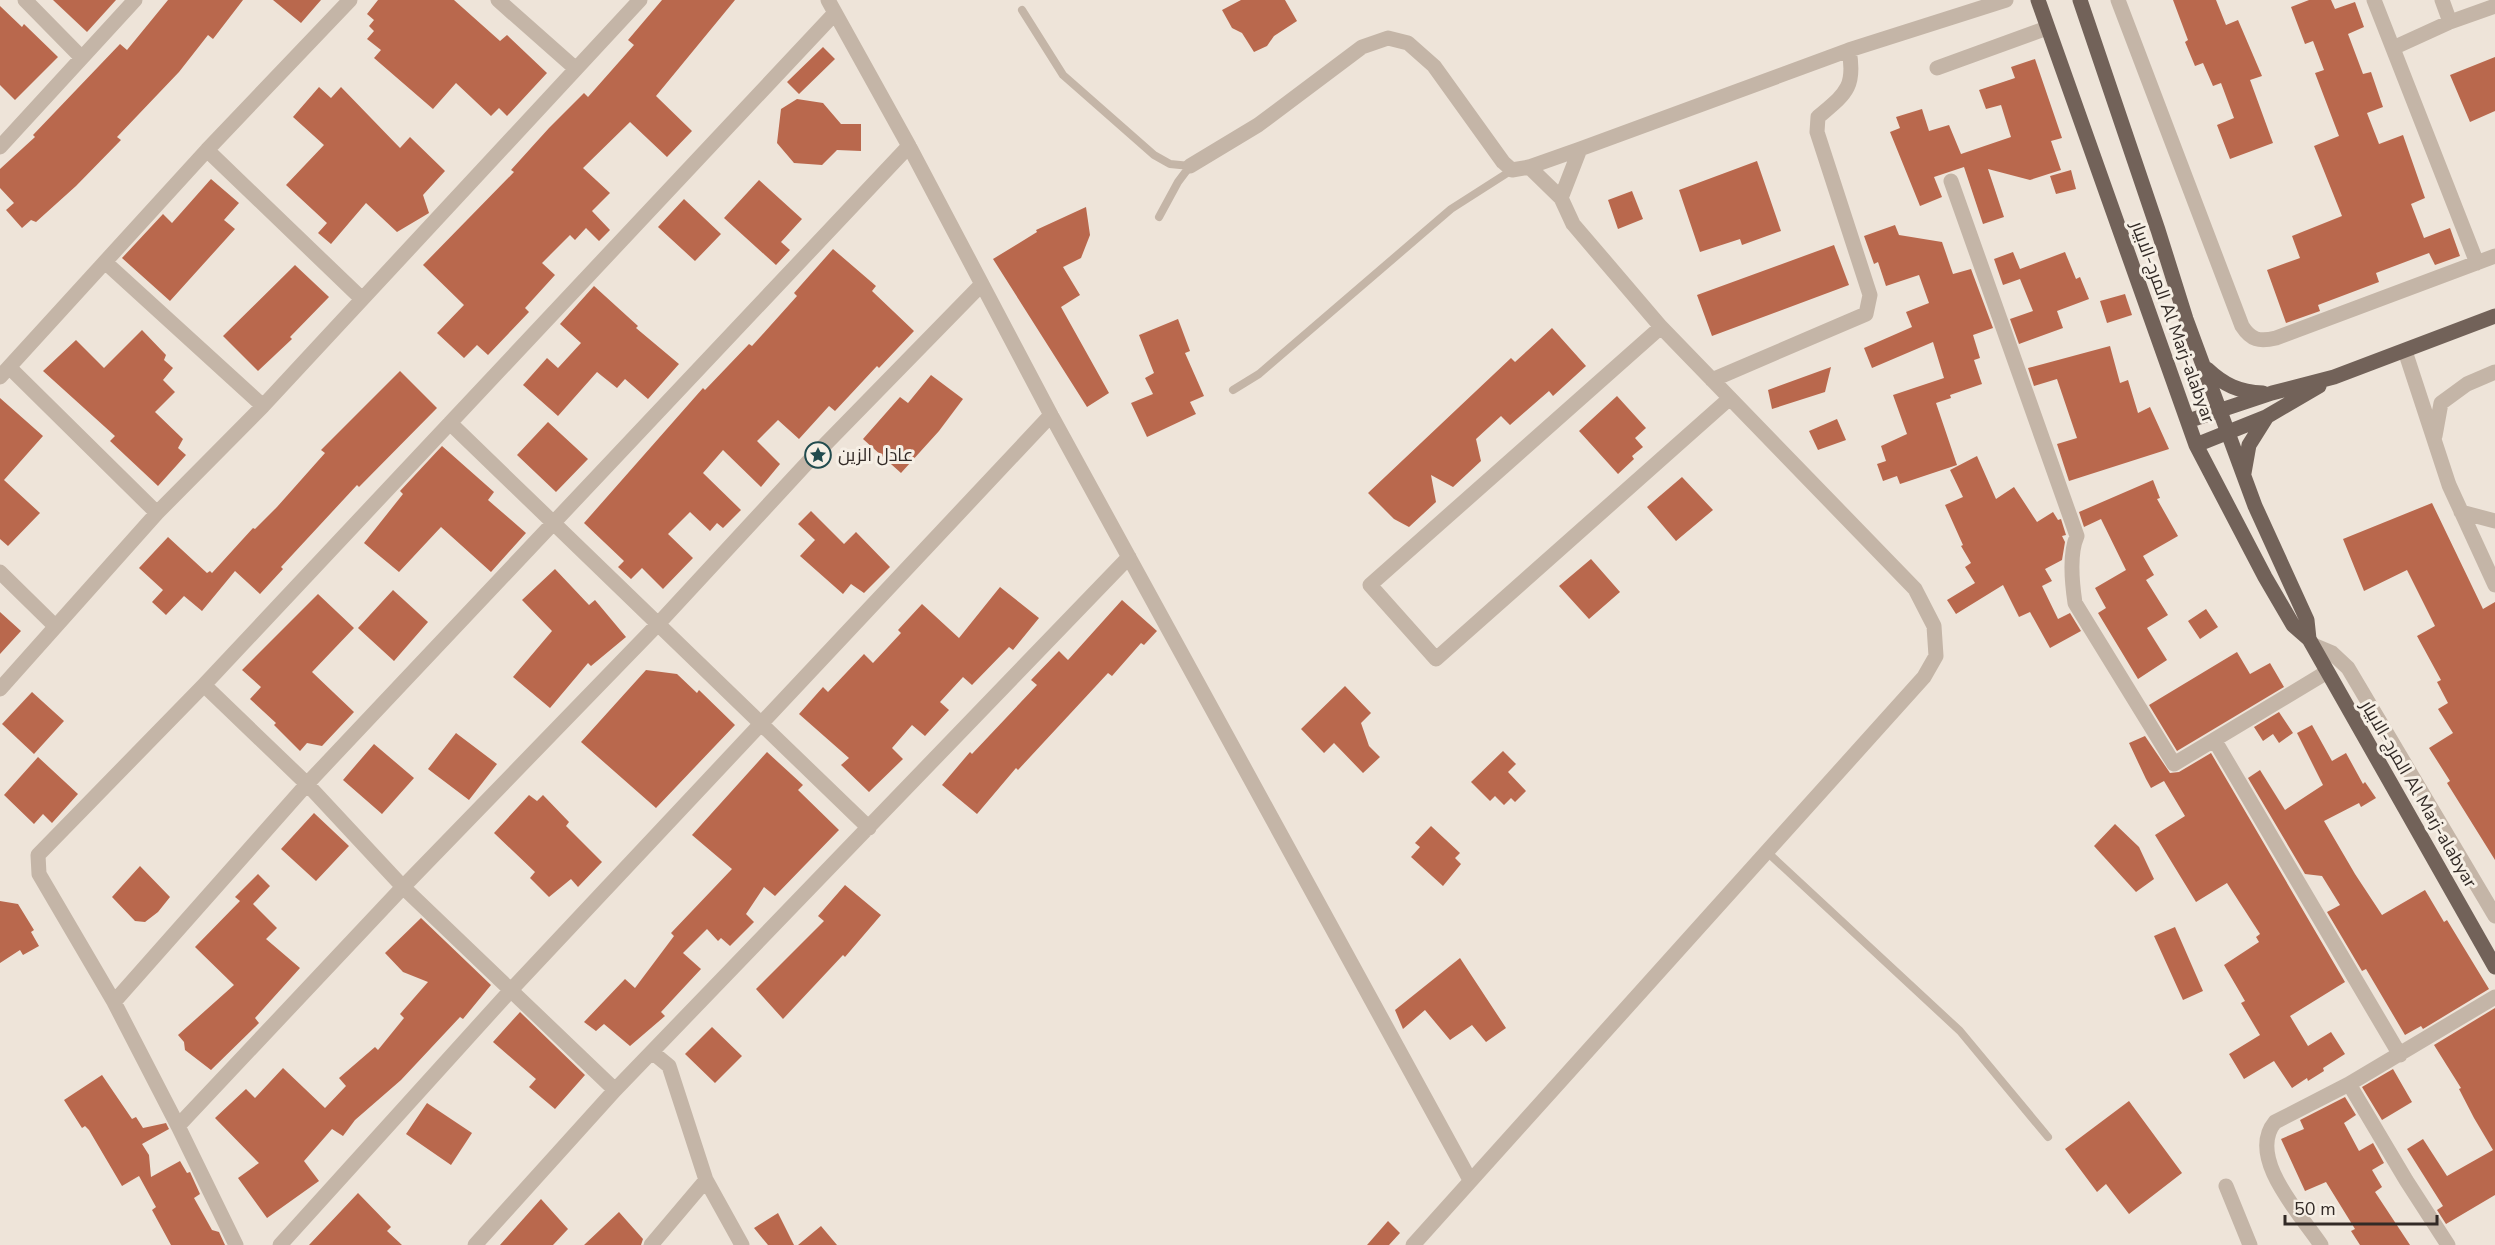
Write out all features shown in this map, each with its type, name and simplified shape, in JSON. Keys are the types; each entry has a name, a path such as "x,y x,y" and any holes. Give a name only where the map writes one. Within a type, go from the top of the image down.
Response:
{"main road":[{"name":"المرج-الابيار Al Marj-alabyar","path":"2038,0 2196,445 2270,587 2293,625 2311,642"},
{"name":"المرج-الابيار Al Marj-alabyar","path":"2080,0 2203,366 2255,506 2307,620 2311,642 2495,967"},
{"path":"2188,421 2272,393 2334,377 2495,316"},
{"path":"2203,366 2220,382 2234,388 2272,393"},
{"path":"2196,445 2266,417 2334,377"},
{"path":"2244,476 2249,445 2266,417"}],"street":[{"path":"25,0 81,57"},
{"path":"0,147 135,0"},
{"path":"156,513 4,372 207,150 350,0"},
{"path":"498,0 576,69"},
{"path":"0,689 156,513 263,406 640,0"},
{"path":"1190,166 1258,125 1362,47 1388,38 1408,43 1434,66 1503,162 1512,170 1530,167 1848,50 2006,0"},
{"path":"2118,0 2242,326 2255,340 2276,338 2495,256"},
{"path":"2374,0 2477,263"},
{"path":"2442,0 2450,22"},
{"path":"236,1245 114,1002 39,874 38,855 204,685 450,423 831,6 909,146 1051,416 1470,1180"},
{"path":"2393,48 2450,22 2495,6"},
{"path":"1937,68 2047,28"},
{"path":"1712,380 1866,314 1870,295 1817,132 1818,117 1847,90 1852,71 1848,50"},
{"path":"114,1002 307,784 909,146"},
{"path":"1562,198 1580,149"},
{"path":"207,150 362,299"},
{"path":"1413,1245 1923,677 1936,656 1934,626 1915,589 1661,327 1573,224 1562,198 1530,167"},
{"path":"1951,181 2077,536 2074,544 2071,578 2075,603 2174,764 2327,672"},
{"path":"105,262 263,406"},
{"path":"178,1126 403,887 658,623 807,463 982,284"},
{"path":"1661,327 1370,585 1436,659 1730,398"},
{"path":"2405,351 2449,485 2495,585"},
{"path":"2435,439 2441,403 2467,384 2495,372"},
{"path":"280,1245 510,991 1051,416"},
{"path":"450,423 869,828"},
{"path":"2461,512 2495,521"},
{"path":"475,1245 615,1090 1129,558"},
{"path":"0,572 55,626"},
{"path":"2311,642 2332,653 2348,668 2495,916"},
{"path":"204,685 307,784 403,887 615,1090"},
{"path":"2215,741 2400,1055"},
{"path":"2321,1245 2271,1171 2265,1150 2267,1132 2275,1122 2349,1084 2495,998"},
{"path":"652,1052 669,1066 706,1180 742,1245"},
{"path":"2349,1084 2448,1245"},
{"path":"651,1245 706,1180"},
{"path":"2226,1186 2250,1245"}],"lane":[{"path":"1022,10 1063,75 1154,155 1170,164 1190,166"},
{"path":"1159,218 1178,182 1190,166"},
{"path":"1233,390 1259,374 1450,209 1512,170"},
{"path":"1766,851 1960,1031 2048,1137"}],"building":[{"path":"53,0 116,0 87,32"},
{"path":"168,0 243,0 213,39 208,35 179,72 117,137 121,140 76,186 36,222 31,220 22,228 6,210 14,203 0,188 0,169 35,137 33,135 120,44 127,50"},
{"path":"273,0 321,0 301,23"},
{"path":"378,0 454,0 500,41 507,35 547,73 507,116 499,108 491,116 456,83 433,109 374,58 381,50 367,39 374,31 369,26 374,20 367,14"},
{"path":"662,0 735,0 656,96 692,131 667,157 630,122 583,168 610,193 592,211 610,230 599,241 586,228 575,240 570,235 542,263 555,275 525,308 529,312 488,355 477,345 464,358 437,333 464,305 423,265 514,172 511,170 549,128 584,93 588,97 634,45 628,40"},
{"path":"1241,0 1285,0 1297,21 1274,36 1267,46 1254,52 1242,33 1232,28 1222,10"},
{"path":"2173,0 2216,0 2226,25 2238,20 2262,76 2250,80 2273,143 2230,159 2217,125 2234,118 2221,83 2213,86 2203,63 2195,66 2185,42 2188,40"},
{"path":"2309,0 2331,0 2335,9 2355,2 2364,27 2348,34 2363,74 2371,72 2383,107 2367,113 2379,144 2403,135 2425,198 2411,204 2424,238 2450,228 2460,256 2435,265 2429,253 2376,273 2379,282 2318,305 2320,311 2286,323 2267,270 2300,258 2292,236 2342,216 2314,146 2339,136 2315,73 2324,70 2313,41 2305,44 2291,7"},
{"path":"0,6 22,27 24,24 58,57 15,100 0,85"},
{"path":"823,47 835,59 799,94 787,82"},
{"path":"2495,57 2495,111 2470,122 2450,75"},
{"path":"2035,59 2062,138 2051,141 2061,170 2030,180 1988,169 2004,217 1983,224 1964,167 1934,177 1942,197 1920,206 1890,132 1900,128 1896,117 1922,109 1929,131 1949,125 1961,154 2011,137 2001,105 1986,109 1979,90 2015,78 2011,67"},
{"path":"319,87 331,98 341,87 400,148 410,137 445,171 423,195 429,213 397,232 366,203 331,244 318,233 327,223 286,185 324,145 293,117"},
{"path":"797,99 823,103 841,124 861,124 861,151 837,150 822,165 794,163 777,143 781,109"},
{"path":"1757,161 1781,231 1742,245 1740,239 1700,252 1679,190"},
{"path":"2071,170 2076,189 2056,194 2050,176"},
{"path":"211,179 239,203 224,220 235,229 170,301 122,258 163,214 172,223"},
{"path":"759,180 802,219 781,242 790,250 776,265 724,218"},
{"path":"1632,191 1643,219 1618,229 1608,200"},
{"path":"684,199 721,234 695,261 658,227"},
{"path":"1086,207 1090,235 1081,258 1063,267 1080,295 1061,307 1109,393 1087,407 993,259 1037,232 1036,230"},
{"path":"1895,225 1899,235 1942,242 1953,274 1971,269 1993,328 1973,335 1980,358 1974,360 1982,384 1950,395 1951,398 1936,403 1957,465 1900,484 1897,476 1883,481 1877,464 1886,461 1881,446 1907,434 1893,395 1944,378 1933,342 1872,368 1864,348 1912,327 1906,312 1929,303 1919,275 1886,286 1878,262 1874,264 1864,236"},
{"path":"1834,245 1849,285 1712,336 1697,295"},
{"path":"833,249 876,286 872,291 914,331 835,411 829,406 799,439 778,420 757,441 780,464 761,487 723,450 703,473 741,510 723,528 717,523 710,531 690,512 668,534 693,558 663,589 642,568 631,579 618,567 624,561 584,523 703,388 705,390 749,344 752,346 797,296 794,293"},
{"path":"2013,252 2020,269 2065,252 2076,279 2080,277 2089,299 2057,311 2063,328 2019,344 2010,319 2033,311 2020,279 2003,285 1994,259"},
{"path":"295,265 329,297 290,337 292,339 258,371 223,336"},
{"path":"594,286 638,326 636,328 679,364 648,399 625,379 617,388 597,372 558,416 523,385 547,358 558,368 581,343 560,324"},
{"path":"2125,294 2132,315 2107,323 2100,301"},
{"path":"1178,319 1190,351 1185,353 1204,396 1190,402 1196,414 1147,437 1131,403 1153,394 1145,378 1154,373 1139,335"},
{"path":"1552,328 1586,366 1553,396 1549,391 1510,425 1501,416 1476,439 1481,461 1453,487 1431,475 1436,502 1409,527 1394,519 1368,493 1511,358 1515,362"},
{"path":"142,330 166,355 164,360 173,368 163,380 175,392 155,412 183,439 178,448 186,455 158,486 110,441 115,436 43,371 76,340 104,368"},
{"path":"2110,346 2120,383 2128,380 2138,413 2150,407 2169,449 2069,481 2057,444 2077,438 2057,379 2034,386 2028,368"},
{"path":"1831,367 1825,392 1772,409 1768,390"},
{"path":"400,371 437,408 359,487 357,485 281,567 283,569 260,594 235,571 202,611 184,596 166,615 152,602 163,590 139,568 168,537 207,573 210,571 212,573 253,528 255,529 277,507 325,453 321,450"},
{"path":"931,375 963,399 939,431 901,473 863,439 900,397 908,403"},
{"path":"1617,396 1646,428 1635,438 1643,447 1632,456 1634,459 1618,474 1579,431"},
{"path":"0,398 43,436 4,480 40,513 8,546 0,539"},
{"path":"1837,419 1846,440 1818,450 1809,431"},
{"path":"548,422 588,459 556,492 517,455"},
{"path":"442,446 494,492 488,500 526,533 491,572 441,527 399,572 364,543 403,494 400,491"},
{"path":"1977,456 1996,499 2014,487 2037,522 2053,512 2058,520 2061,519 2066,535 2062,536 2065,542 2062,560 2045,569 2052,581 2042,586 2058,619 2070,613 2081,631 2050,648 2030,612 2019,617 2003,585 1956,614 1947,600 1975,583 1965,567 1971,563 1961,546 1963,545 1945,505 1963,497 1950,470"},
{"path":"1682,477 1713,510 1676,541 1647,507"},
{"path":"2153,480 2160,498 2157,499 2178,536 2143,556 2154,575 2146,580 2168,615 2147,628 2167,660 2138,679 2098,613 2106,608 2095,588 2126,570 2101,519 2084,527 2079,512"},
{"path":"2432,503 2483,609 2495,602 2495,860 2447,783 2450,781 2429,748 2453,733 2438,709 2448,703 2437,682 2441,680 2417,636 2435,626 2407,570 2364,591 2343,539"},
{"path":"811,511 844,544 856,532 890,567 864,593 851,584 843,594 800,556 815,540 798,524"},
{"path":"1591,559 1620,592 1589,619 1559,586"},
{"path":"555,569 589,605 595,600 626,637 591,666 588,663 550,708 513,677 552,631 522,600"},
{"path":"1000,587 1039,618 1013,650 1009,647 972,685 963,677 940,702 949,710 925,736 912,725 892,748 903,759 869,792 841,765 849,758 799,714 823,687 828,692 864,654 873,663 901,633 898,630 922,604 959,638"},
{"path":"393,590 428,622 394,661 358,628"},
{"path":"318,594 354,628 312,672 354,712 322,746 307,743 300,751 274,725 276,723 250,699 261,687 242,670"},
{"path":"1122,600 1157,631 1144,645 1141,643 1112,676 1108,673 1018,770 1016,768 977,814 942,785 970,752 972,754 1037,685 1031,680 1059,651 1068,660"},
{"path":"2206,609 2218,627 2200,639 2188,621"},
{"path":"0,612 21,631 0,654"},
{"path":"2237,652 2250,674 2270,663 2284,687 2177,751 2149,705"},
{"path":"646,670 677,674 697,693 699,690 735,725 656,808 581,742"},
{"path":"1345,686 1371,713 1361,723 1369,746 1380,757 1363,773 1334,743 1324,753 1301,729"},
{"path":"32,692 64,721 34,754 2,724"},
{"path":"2279,712 2293,733 2279,743 2273,734 2263,741 2254,727"},
{"path":"2312,725 2332,761 2346,753 2363,784 2365,782 2376,798 2361,807 2359,803 2324,821 2382,915 2425,890 2444,922 2447,920 2489,989 2423,1029 2421,1026 2405,1035 2366,969 2362,971 2327,912 2340,905 2322,876 2305,874 2248,778 2260,770 2285,810 2323,785 2297,733"},
{"path":"456,733 497,764 469,800 428,769"},
{"path":"2145,736 2170,773 2179,772 2211,753 2345,982 2290,1016 2308,1046 2331,1032 2345,1054 2308,1081 2307,1078 2292,1088 2274,1061 2244,1079 2229,1054 2260,1035 2241,1003 2245,1001 2224,965 2259,942 2256,937 2260,934 2227,883 2196,902 2155,835 2185,816 2164,781 2151,788 2146,779 2129,743"},
{"path":"374,744 414,778 382,814 343,780"},
{"path":"1503,751 1516,764 1508,772 1526,791 1515,802 1511,798 1504,805 1495,796 1490,801 1471,782"},
{"path":"767,752 803,785 798,790 839,830 775,896 764,887 746,914 754,922 730,946 721,938 718,941 707,929 683,953 701,969 661,1012 665,1016 630,1046 604,1024 596,1031 584,1022 625,979 635,988 674,936 671,933 732,869 692,835"},
{"path":"38,757 78,794 52,823 43,814 34,824 4,795"},
{"path":"529,795 537,801 543,795 569,822 566,826 602,862 578,887 571,879 549,897 530,878 535,872 494,833"},
{"path":"314,813 349,846 316,881 281,849"},
{"path":"2115,824 2139,847 2154,879 2136,892 2094,846"},
{"path":"1431,826 1460,853 1455,858 1461,864 1443,886 1411,857 1420,847 1415,843"},
{"path":"140,866 170,897 158,912 145,922 135,921 112,897"},
{"path":"258,874 270,886 253,904 277,928 266,939 300,968 255,1018 259,1023 211,1070 185,1050 184,1042 178,1035 234,985 195,947 240,901 235,897"},
{"path":"845,885 881,915 845,957 843,955 783,1019 756,989 824,921 818,916"},
{"path":"0,901 18,904 34,930 31,932 39,946 23,955 20,950 0,963"},
{"path":"421,918 491,985 463,1019 460,1017 401,1080 355,1120 343,1136 332,1129 304,1161 319,1181 267,1218 238,1178 259,1163 215,1118 246,1089 255,1098 283,1068 325,1108 346,1086 339,1078 375,1047 378,1050 404,1018 400,1014 428,982 403,972 385,953"},
{"path":"2175,927 2203,991 2183,1000 2154,936"},
{"path":"1460,958 1506,1028 1486,1042 1472,1025 1450,1040 1425,1010 1403,1029 1395,1010"},
{"path":"2495,1008 2495,1195 2446,1224 2437,1210 2443,1206 2407,1149 2423,1139 2447,1176 2493,1150 2459,1089 2461,1088 2434,1045"},
{"path":"520,1012 585,1075 555,1109 529,1087 536,1079 493,1042"},
{"path":"712,1027 742,1056 715,1083 685,1054"},
{"path":"2393,1069 2412,1102 2382,1120 2362,1087"},
{"path":"102,1075 132,1119 136,1117 143,1128 166,1123 169,1129 142,1144 149,1155 151,1177 180,1161 187,1173 190,1172 200,1194 194,1198 212,1230 219,1232 225,1245 171,1245 152,1210 156,1207 139,1176 122,1186 89,1130 85,1126 82,1128 64,1100"},
{"path":"2345,1097 2356,1115 2344,1123 2359,1151 2373,1143 2384,1163 2372,1170 2382,1187 2375,1192 2410,1245 2360,1245 2351,1231 2355,1229 2326,1182 2305,1191 2281,1139 2304,1129 2300,1120"},
{"path":"2129,1101 2182,1173 2129,1214 2106,1184 2097,1192 2065,1149"},
{"path":"427,1103 472,1133 451,1165 406,1134"},
{"path":"358,1193 391,1227 387,1231 402,1245 309,1245"},
{"path":"541,1199 568,1229 553,1245 500,1245"},
{"path":"619,1212 643,1239 641,1245 584,1245"},
{"path":"778,1213 794,1245 768,1245 754,1228"},
{"path":"1388,1221 1400,1233 1389,1245 1367,1245"},
{"path":"821,1226 837,1245 798,1245"}],"place":[{"name":"عادل الزين","path":"818,455"}]}
